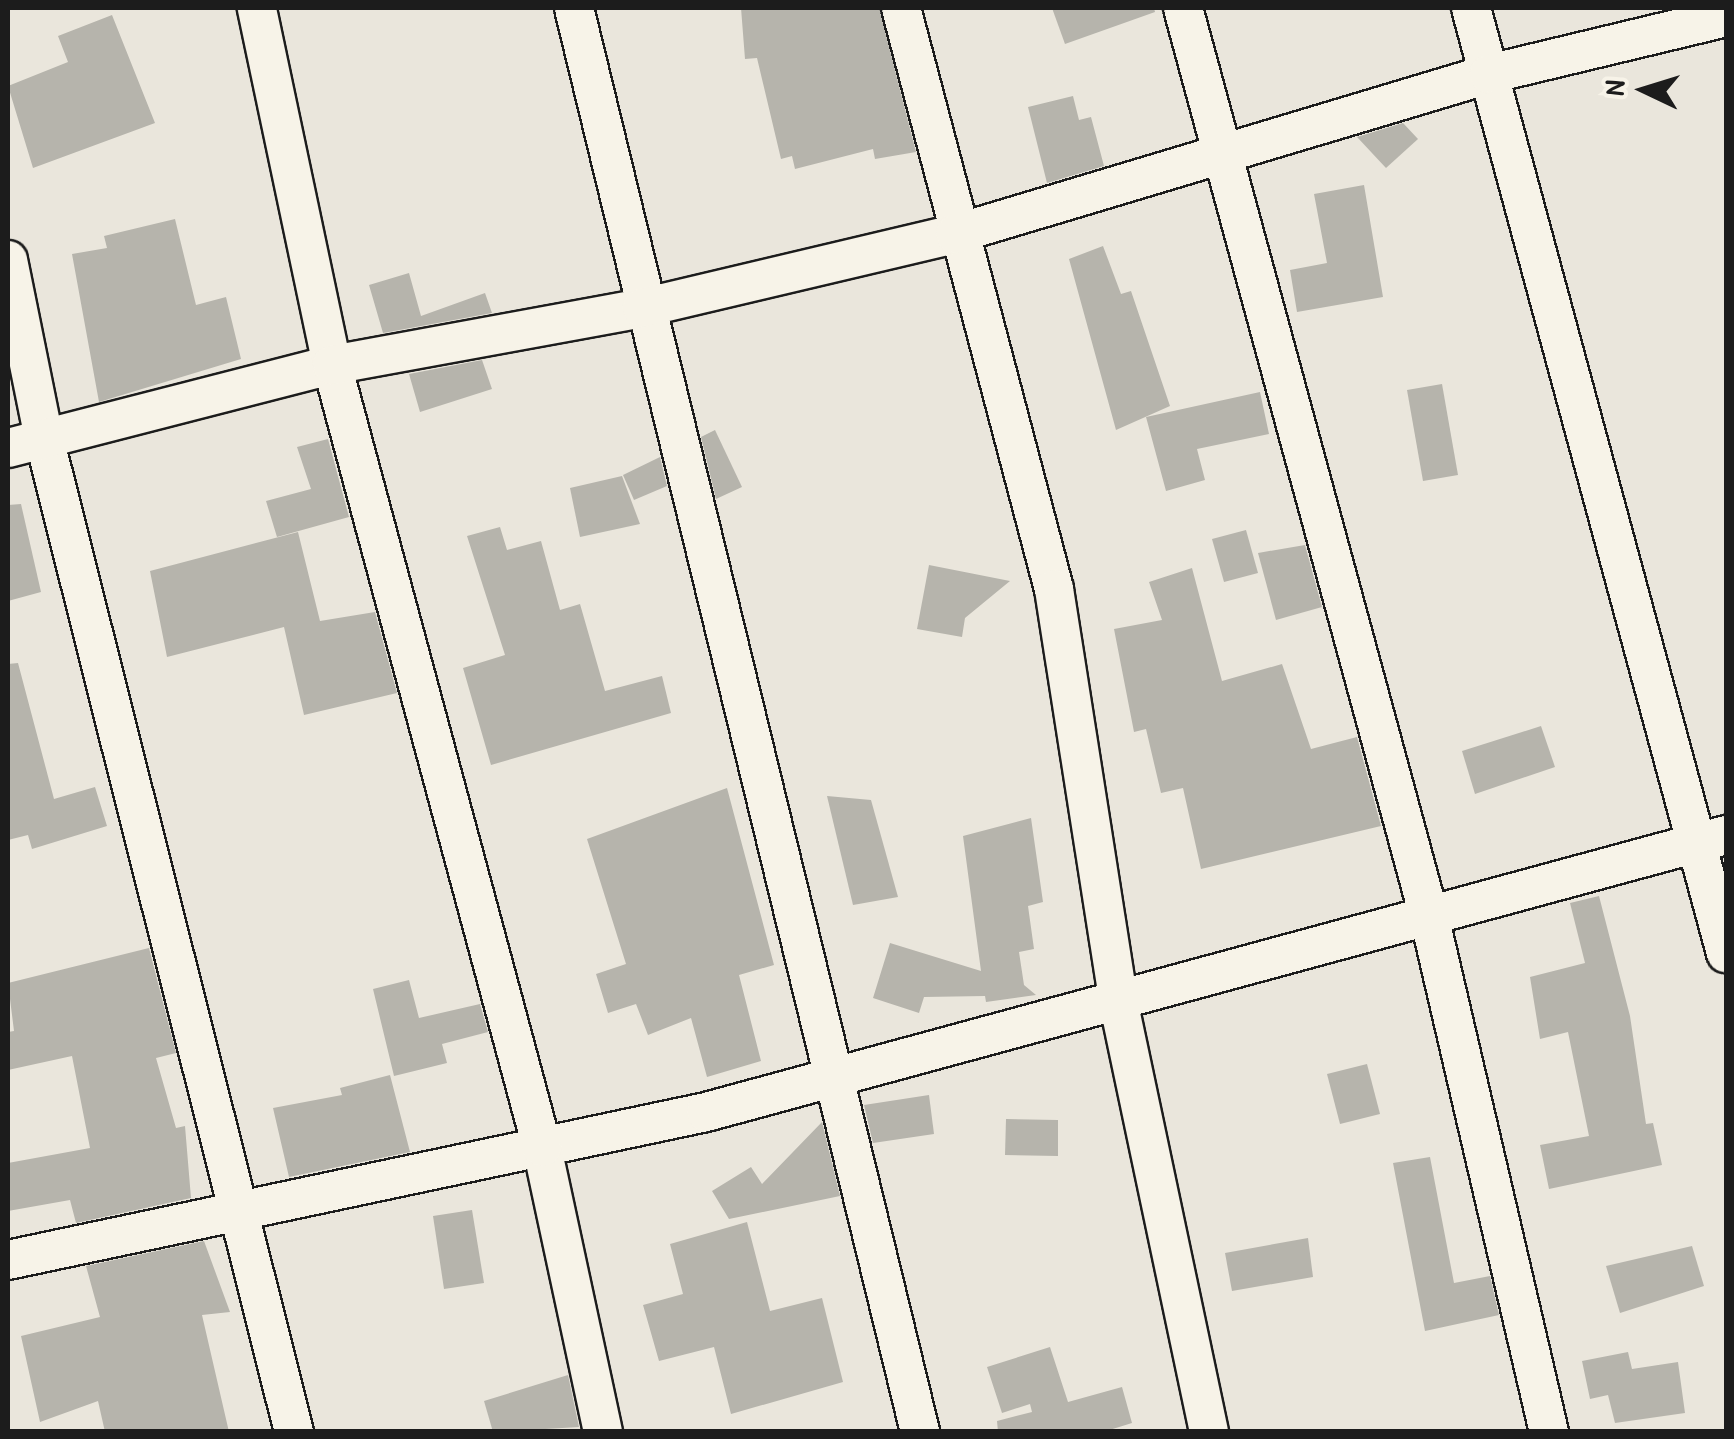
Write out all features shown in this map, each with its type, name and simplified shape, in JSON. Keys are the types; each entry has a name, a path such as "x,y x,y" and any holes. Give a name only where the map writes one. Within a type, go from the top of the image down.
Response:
{"street":[{"path":"257,8 332,366 542,1146 604,1432"},
{"path":"574,8 642,308 920,1432"},
{"path":"901,8 955,234 1054,589 1118,1000 1209,1432"},
{"path":"1183,8 1228,155 1429,916 1548,1432"},
{"path":"1471,8 1711,840 1726,953"},
{"path":"8,448 332,366 642,308 955,234 1489,74 1726,17"},
{"path":"8,260 44,438 294,1432"},
{"path":"8,1260 542,1146 830,1079 1711,840"}],"building":[{"path":"741,8 879,8 916,152 875,159 873,149 795,169 792,156 781,159 757,58 745,59"},
{"path":"1052,8 1154,8 1155,12 1065,44"},
{"path":"112,15 155,123 33,168 8,86 68,62 58,36"},
{"path":"1073,96 1079,120 1091,117 1104,166 1047,183 1028,107"},
{"path":"1403,123 1418,139 1386,168 1357,137"},
{"path":"1364,185 1383,297 1297,312 1290,270 1327,263 1314,194"},
{"path":"175,219 196,305 226,297 241,359 99,402 72,254 107,248 104,236"},
{"path":"1103,246 1121,294 1131,291 1170,406 1116,430 1069,259"},
{"path":"409,273 421,316 485,293 492,313 383,333 369,285"},
{"path":"482,360 492,389 420,412 409,374"},
{"path":"1442,384 1458,475 1423,481 1407,390"},
{"path":"1260,392 1269,434 1197,449 1205,480 1166,491 1146,417"},
{"path":"715,430 742,487 716,499 701,437"},
{"path":"328,439 349,517 277,537 266,501 311,489 297,447"},
{"path":"660,457 667,486 634,500 623,475"},
{"path":"622,476 640,524 580,537 570,488"},
{"path":"21,504 41,592 8,601 8,505"},
{"path":"500,527 507,550 541,541 560,610 580,604 605,691 662,676 671,713 491,765 463,668 505,655 467,536"},
{"path":"1246,530 1258,573 1224,582 1212,539"},
{"path":"298,532 320,621 375,612 397,693 304,715 284,627 167,657 150,571"},
{"path":"1305,545 1322,607 1276,620 1258,553"},
{"path":"929,565 1010,581 965,618 962,637 917,629"},
{"path":"1192,568 1222,681 1282,664 1311,749 1357,737 1381,826 1201,869 1183,788 1161,793 1146,729 1134,732 1114,629 1162,620 1149,582"},
{"path":"18,663 54,799 95,787 107,826 32,849 28,835 8,840 8,664"},
{"path":"1541,726 1555,767 1475,794 1462,751"},
{"path":"727,788 774,965 739,975 761,1061 707,1077 691,1018 648,1035 636,1004 608,1013 596,974 626,964 587,839"},
{"path":"827,796 871,800 898,897 853,905"},
{"path":"1031,818 1043,902 1028,906 1034,949 1019,952 1024,985 1036,995 986,1002 985,996 924,997 919,1013 873,998 890,943 981,971 963,836"},
{"path":"1599,896 1630,1016 1646,1124 1653,1123 1662,1165 1549,1189 1540,1145 1589,1136 1568,1032 1540,1039 1530,977 1585,963 1570,903"},
{"path":"149,948 176,1053 156,1058 176,1128 185,1126 191,1198 76,1223 70,1200 8,1211 8,1163 90,1148 72,1056 8,1070 8,1032 14,1031 8,983"},
{"path":"409,980 419,1018 480,1004 488,1032 442,1044 447,1063 394,1076 373,989"},
{"path":"1367,1064 1380,1114 1340,1124 1327,1074"},
{"path":"390,1075 410,1152 289,1177 273,1108 342,1095 340,1088"},
{"path":"929,1095 934,1134 873,1143 864,1105"},
{"path":"1006,1119 1058,1120 1058,1156 1005,1155"},
{"path":"822,1122 840,1196 729,1219 712,1191 751,1167 762,1184"},
{"path":"1430,1157 1454,1283 1490,1276 1499,1315 1425,1331 1393,1163"},
{"path":"472,1210 484,1283 444,1289 433,1216"},
{"path":"747,1222 770,1311 822,1298 843,1382 731,1414 714,1347 659,1361 643,1305 683,1294 670,1244"},
{"path":"1308,1238 1313,1277 1232,1291 1225,1253"},
{"path":"204,1241 230,1312 202,1315 229,1432 105,1432 98,1401 40,1422 21,1336 100,1317 86,1266"},
{"path":"1692,1246 1704,1286 1620,1313 1606,1266"},
{"path":"1050,1347 1068,1402 1122,1387 1132,1423 1103,1432 998,1432 997,1421 1032,1412 1030,1404 1002,1413 987,1367"},
{"path":"1628,1352 1632,1369 1678,1362 1685,1413 1615,1423 1608,1395 1590,1399 1582,1361"},
{"path":"568,1375 579,1427 493,1432 484,1401"}]}
